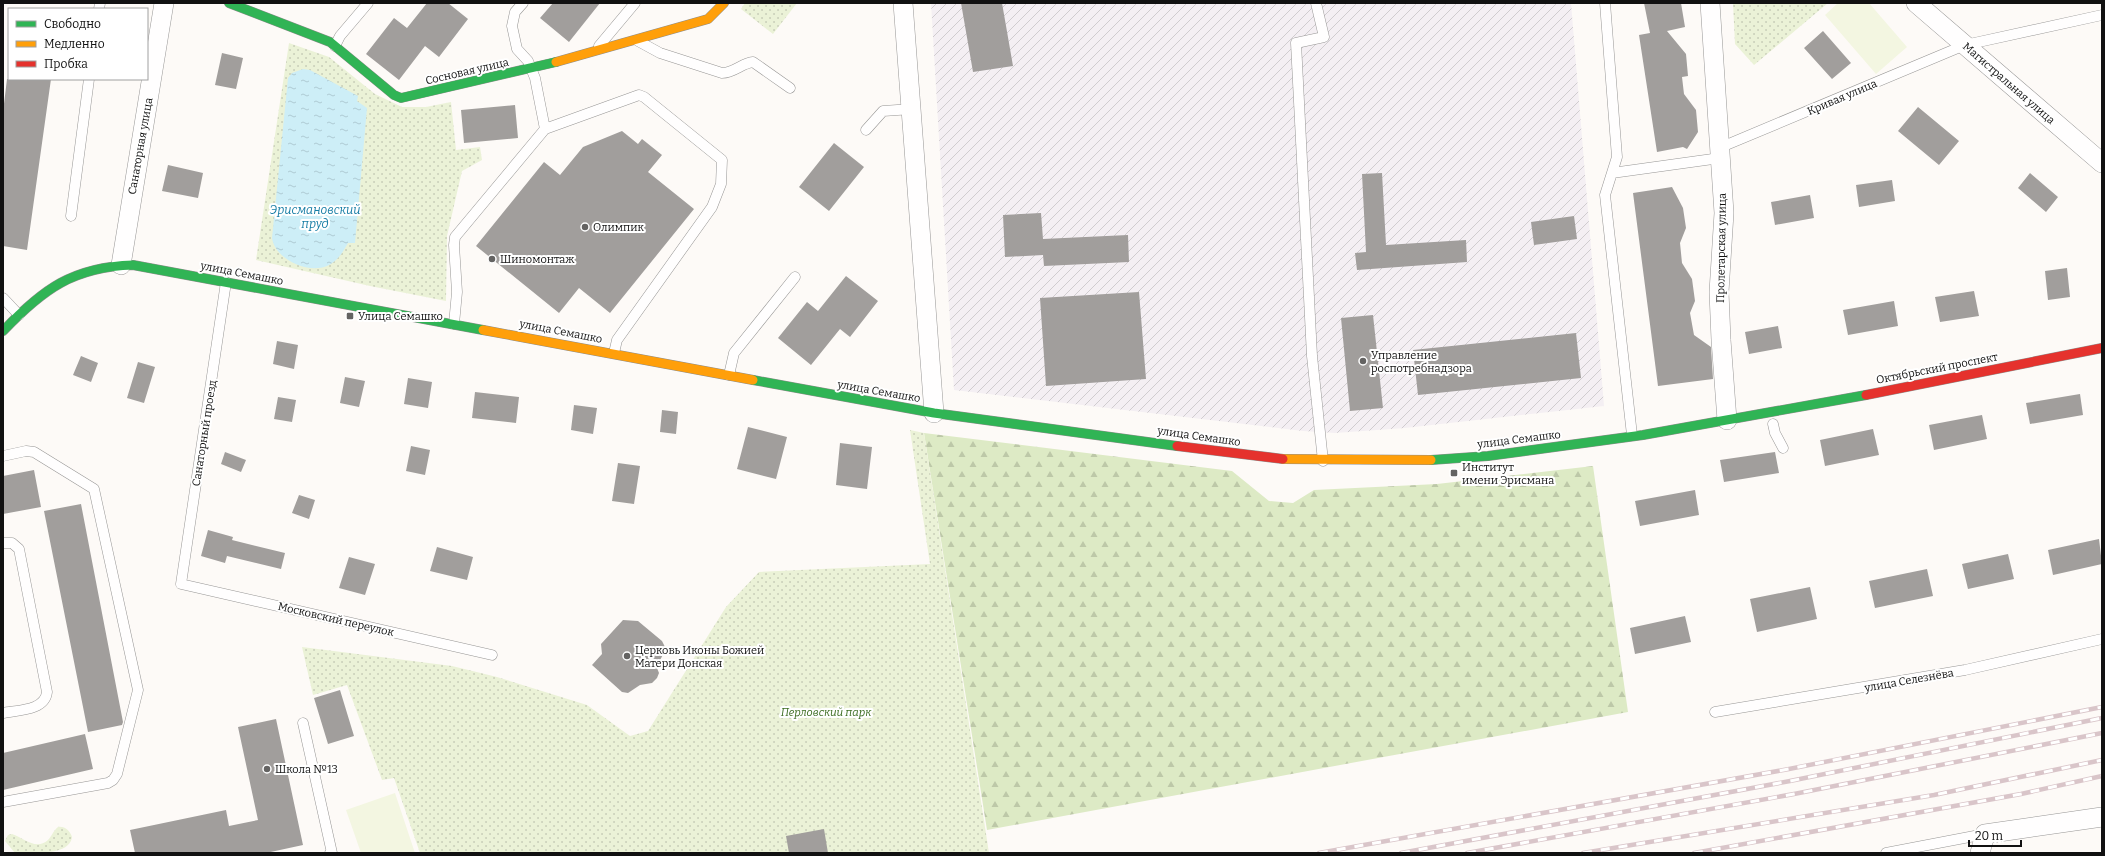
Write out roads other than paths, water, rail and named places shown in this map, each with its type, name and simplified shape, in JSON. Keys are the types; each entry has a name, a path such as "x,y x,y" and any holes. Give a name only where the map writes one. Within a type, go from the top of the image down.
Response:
{"main road":[{"name":"Сосновая улица","path":"229,3 336,46 394,95 401,98 532,69 637,40 708,19 716,13 724,3"},
{"name":"улица Семашко","path":"3,331 39,296 61,281 84,271 120,265 226,282 934,413 1274,459 1441,459 1488,456 1778,412"},
{"name":"Октябрьский проспект","path":"1778,412 2102,348"}],"street":[{"name":"Санаторная улица","path":"120,265 164,3"},
{"path":"903,3 934,413"},
{"name":"Пролетарская улица","path":"1710,3 1724,213 1719,292 1720,340 1727,420"},
{"name":"Магистральная улица","path":"1916,3 2102,163"},
{"path":"1980,853 1985,834 2102,817"}],"lane":[{"path":"336,46 340,36 368,3"},
{"path":"523,3 516,12 512,26 517,49 532,69 545,130"},
{"path":"595,52 635,3"},
{"path":"1316,3 1324,37 1296,43 1312,356 1323,460"},
{"path":"1605,3 1617,157 1605,195 1632,435"},
{"name":"Кривая улица","path":"1612,173 1720,154 1964,45 2102,15"},
{"path":"637,40 645,46 660,53 722,73 728,73 747,62 753,62 790,88"},
{"path":"71,216 89,80"},
{"path":"454,324 457,292 454,245 455,237 545,130 639,95 644,97 722,160 722,184 712,207 617,340 614,354"},
{"path":"866,130 883,111 912,109"},
{"path":"729,375 734,353 795,277"},
{"name":"Санаторный проезд","path":"181,584 226,282"},
{"path":"3,298 19,314"},
{"path":"1773,424 1775,433 1783,448"},
{"path":"3,456 28,451 34,452 94,489 138,690 117,774 113,780 108,783 3,802"},
{"path":"3,543 12,543 19,549 47,692 45,699 37,706 3,713"},
{"name":"Московский переулок","path":"181,584 492,655"},
{"name":"улица Селезнёва","path":"1715,712 1965,670 2102,639"},
{"path":"303,723 332,852 330,853"},
{"path":"1886,853 1985,834"}],"water":[{"name":"Эрисмановский пруд","path":"303,69 310,70 358,96 357,101 367,108 355,243 348,243 334,262 319,268 302,266 285,258 274,246 272,238 288,78 292,73"}],"railway":[{"path":"1319,853 1789,769 2102,707"},
{"path":"1401,853 1790,781 2102,718"},
{"path":"1467,853 1794,794 2102,733"},
{"path":"1583,853 1934,795 2102,760"},
{"path":"1694,853 2021,794 2102,776"}],"place":[{"name":"Олимпик","path":"585,227"},
{"name":"Шиномонтаж","path":"492,259"},
{"name":"Улица Семашко","path":"350,316"},
{"name":"Управление роспотребнадзора","path":"1363,361"},
{"name":"Институт имени Эрисмана","path":"1454,473"},
{"name":"Церковь Иконы Божией Матери Донская","path":"627,656"},
{"name":"Школа №13","path":"267,769"}],"park label":[{"name":"Перловский парк","path":"826,712"}]}
